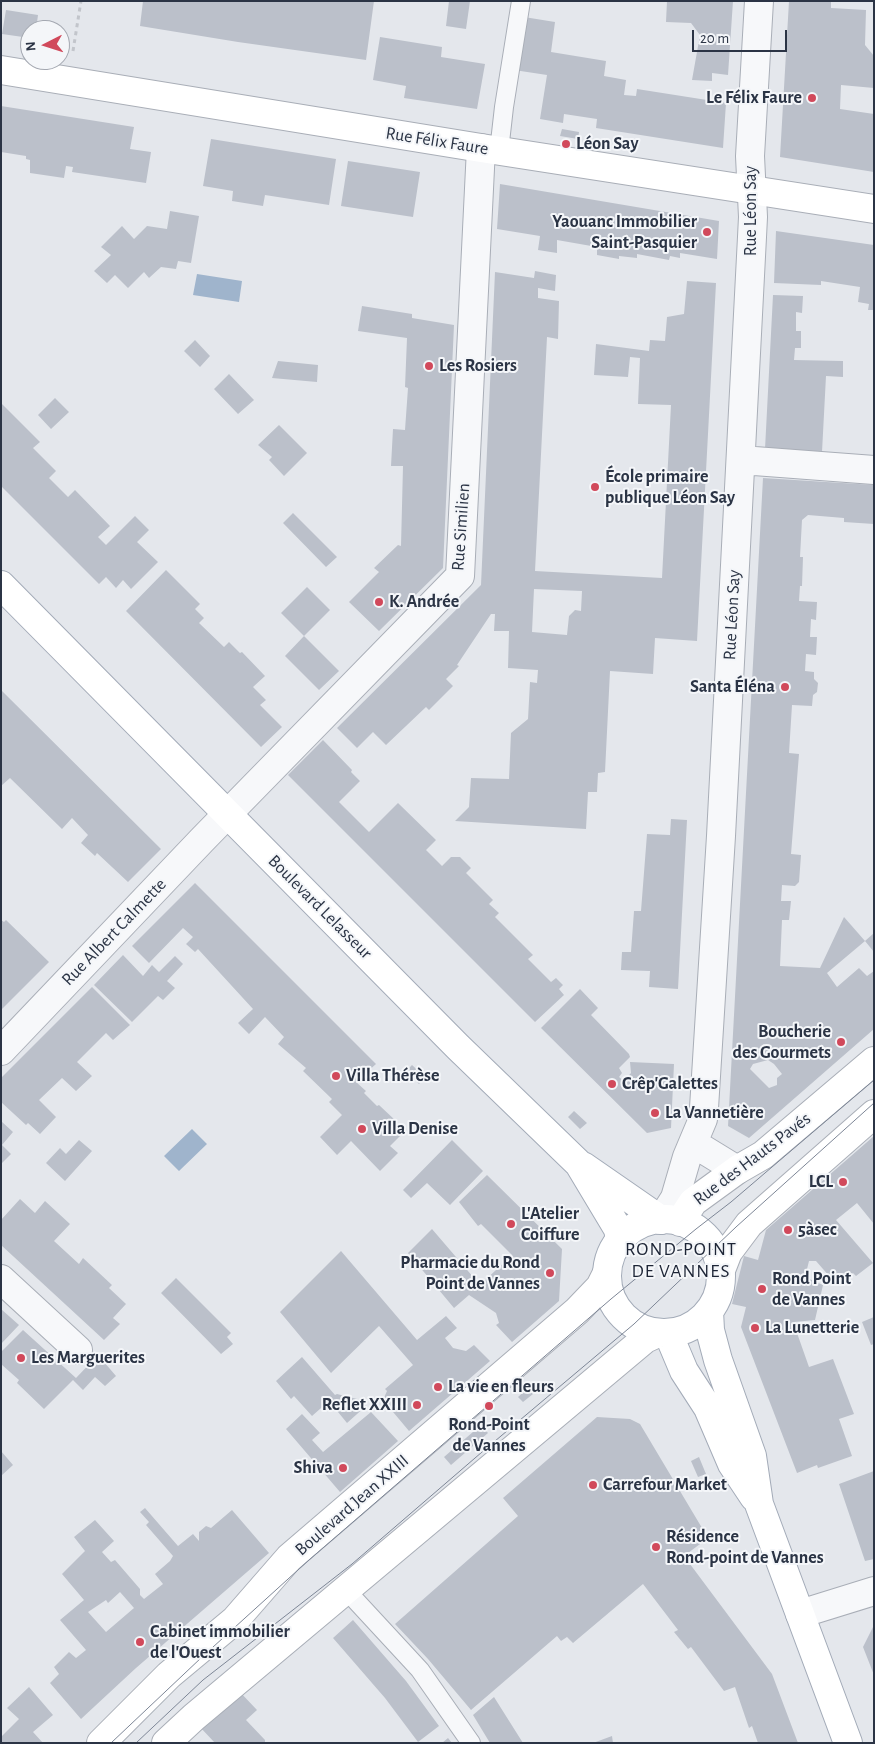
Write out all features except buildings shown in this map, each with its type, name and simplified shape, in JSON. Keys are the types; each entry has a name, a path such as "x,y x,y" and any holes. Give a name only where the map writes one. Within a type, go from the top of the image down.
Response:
{"main road":[{"name":"Rue Félix Faure","path":"1,70 874,209"},
{"name":"Boulevard Lelasseur","path":"1,585 458,1047 579,1164 618,1229 620,1240"},
{"name":"Rue des Hauts Pavés","path":"670,1221 737,1170 763,1155 874,1061"},
{"path":"720,1270 728,1252 750,1224 874,1114"},
{"path":"166,1743 194,1717 645,1340 663,1333 688,1328 709,1311 719,1292 720,1270 714,1249 704,1236 696,1229 670,1221 579,1164"},
{"path":"663,1333 646,1330 634,1324 619,1310 611,1299 607,1273 613,1250 628,1232 649,1221 670,1221"},
{"name":"Boulevard Jean XXIII","path":"101,1743 170,1675 235,1620 289,1558 577,1311 600,1287 607,1273"},
{"path":"709,1311 710,1330 718,1360 752,1456 758,1504"},
{"path":"663,1333 684,1371 708,1408 732,1464 758,1504 848,1743"}],"street":[{"name":"Rue Léon Say","path":"670,1221 675,1198 703,1119 704,1108 721,836 753,225 750,156 759,1"},
{"name":"Rue Similien","path":"228,814 460,576 490,149"},
{"path":"741,460 874,470"},
{"name":"Rue Albert Calmette","path":"1,1050 228,814"},
{"path":"693,1143 737,1170"},
{"path":"1,1278 78,1350"},
{"path":"800,1614 874,1591"}],"lane":[{"path":"490,149 504,107 521,1"},
{"path":"346,1590 420,1670 471,1743"}],"path":[{"path":"68,81 81,1"}],"water":[{"path":"197,274 242,281 239,302 193,295"},
{"path":"192,1129 207,1144 179,1171 164,1156"}],"tram line":[{"path":"111,1743 309,1560 611,1299 731,1202 874,1080"},
{"path":"136,1743 203,1680 352,1564 634,1324 736,1227 874,1103"}],"place":[{"name":"Le Félix Faure","path":"812,98"},
{"name":"Léon Say","path":"566,144"},
{"name":"Yaouanc Immobilier Saint-Pasquier","path":"707,232"},
{"name":"Les Rosiers","path":"429,366"},
{"name":"École primaire publique Léon Say","path":"595,487"},
{"name":"K. Andrée","path":"379,602"},
{"name":"Santa Éléna","path":"785,687"},
{"name":"Boucherie des Gourmets","path":"841,1042"},
{"name":"Villa Thérèse","path":"336,1076"},
{"name":"Crêp'Galettes","path":"612,1084"},
{"name":"La Vannetière","path":"655,1113"},
{"name":"Villa Denise","path":"362,1129"},
{"name":"LCL","path":"843,1182"},
{"name":"L'Atelier Coiffure","path":"511,1224"},
{"name":"5àsec","path":"788,1230"},
{"name":"Pharmacie du Rond Point de Vannes","path":"550,1273"},
{"name":"Rond Point de Vannes","path":"762,1289"},
{"name":"La Lunetterie","path":"755,1328"},
{"name":"Les Marguerites","path":"21,1358"},
{"name":"La vie en fleurs","path":"438,1387"},
{"name":"Reflet XXIII","path":"417,1405"},
{"name":"Rond-Point de Vannes","path":"489,1406"},
{"name":"Shiva","path":"343,1468"},
{"name":"Carrefour Market","path":"593,1485"},
{"name":"Résidence Rond-point de Vannes","path":"656,1547"},
{"name":"Cabinet immobilier de l'Ouest","path":"140,1642"}],"district":[{"name":"ROND-POINT DE VANNES","path":"681,1260"}]}
